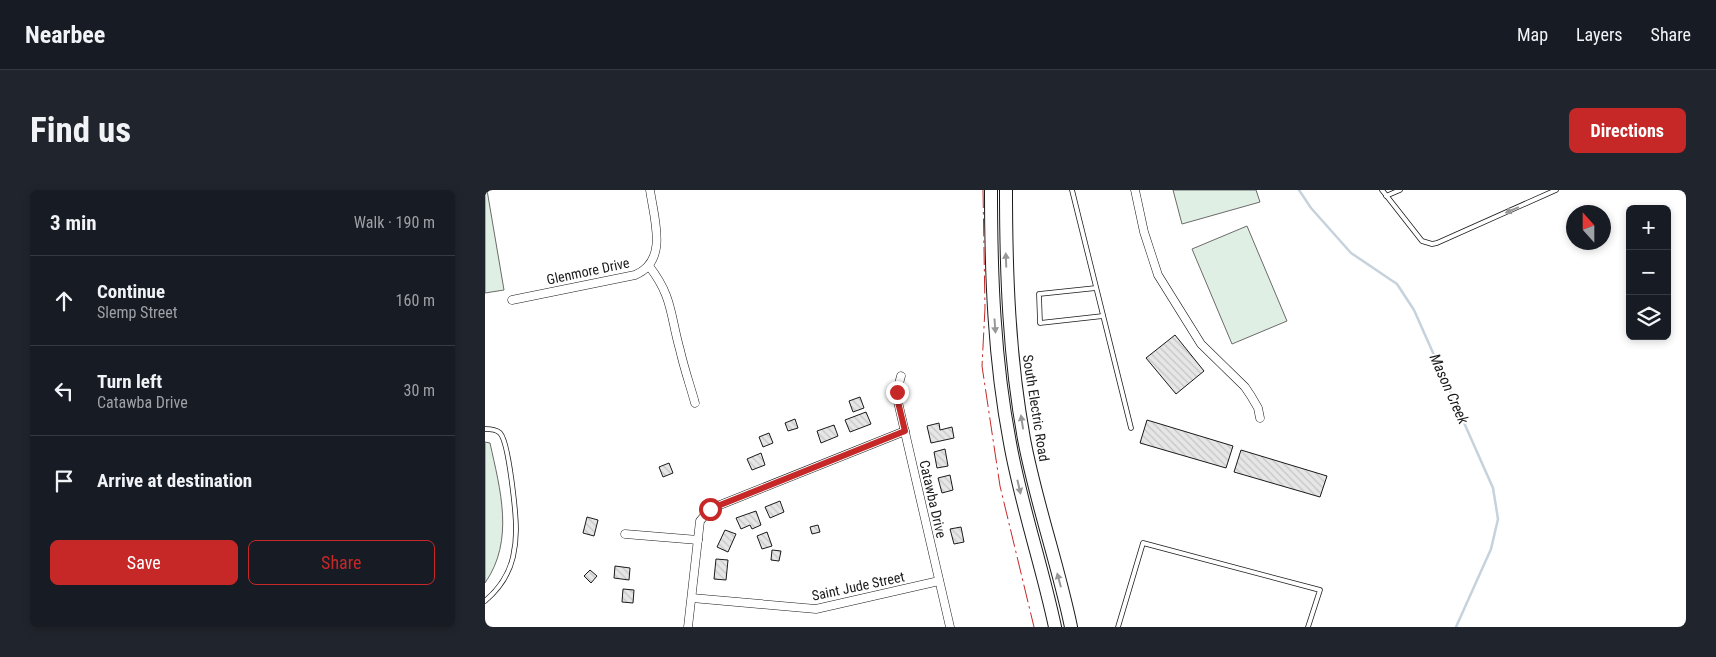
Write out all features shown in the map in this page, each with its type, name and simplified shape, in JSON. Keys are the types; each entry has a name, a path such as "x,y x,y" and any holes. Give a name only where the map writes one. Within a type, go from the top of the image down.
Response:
{"main road":[{"path":"991,190 992,296 1002,392 1015,468 1055,627"},
{"name":"South Electric Road","path":"1005,190 1008,310 1020,410 1037,500 1071,627"}],"street":[{"name":"Glenmore Drive","path":"511,300 635,275 649,266 654,259 657,242 649,190"},
{"path":"1135,190 1144,232 1158,275 1201,344 1245,387 1258,408 1260,418"},
{"path":"649,266 658,278 669,302 679,348 695,403"},
{"name":"Catawba Drive","path":"901,376 897,396 950,627"},
{"path":"688,627 698,540 704,514 712,507 905,431"},
{"path":"625,534 698,540"},
{"name":"Saint Jude Street","path":"691,598 816,609 939,582"}],"lane":[{"path":"1072,190 1131,428"},
{"path":"1382,190 1423,241 1432,244 1557,190"},
{"path":"1386,196 1400,190"},
{"path":"1096,288 1039,294 1040,323 1103,316"},
{"path":"485,428 500,433 504,442 509,463 516,530 515,549 509,568 501,584 485,601"},
{"path":"1118,627 1143,543 1320,590 1308,627"}],"green space":[{"path":"485,190 487,190 504,290 485,293"},
{"path":"1173,190 1256,190 1260,202 1182,224"},
{"path":"1247,226 1287,321 1232,344 1192,249"},
{"path":"485,442 490,443 498,478 503,514 500,549 494,567 485,583"}],"building":[{"path":"1175,335 1204,371 1176,394 1146,358"},
{"path":"860,397 864,408 853,412 849,401"},
{"path":"866,412 871,424 850,432 845,420"},
{"path":"795,419 798,428 788,431 785,423"},
{"path":"1147,420 1233,446 1226,468 1140,443"},
{"path":"939,423 940,430 952,427 954,438 931,443 927,426"},
{"path":"834,425 838,436 821,443 817,431"},
{"path":"769,433 773,443 763,447 759,437"},
{"path":"945,449 948,466 937,468 934,452"},
{"path":"1241,450 1327,476 1320,497 1234,472"},
{"path":"761,453 765,465 752,470 747,459"},
{"path":"669,463 673,473 663,477 659,467"},
{"path":"950,475 953,490 942,493 938,478"},
{"path":"780,501 784,512 770,518 765,507"},
{"path":"756,511 761,525 752,529 750,525 741,529 736,518"},
{"path":"587,517 598,520 594,536 583,533"},
{"path":"818,525 820,532 812,534 810,527"},
{"path":"961,527 964,542 954,544 950,529"},
{"path":"725,530 736,534 728,552 717,547"},
{"path":"767,532 772,546 762,549 757,536"},
{"path":"772,550 781,551 779,561 771,560"},
{"path":"716,559 728,560 726,580 714,579"},
{"path":"615,566 630,568 629,580 614,578"},
{"path":"590,570 597,576 591,583 584,576"},
{"path":"623,589 634,590 633,603 622,602"}],"waterway":[{"name":"Mason Creek","path":"1299,190 1311,208 1351,253 1397,284 1414,310 1493,488 1498,519 1491,549 1456,627"}],"power":[{"path":"983,190 985,308 982,366 1000,486 1034,627"}],"route":[{"path":"710,509 760,487 905,431 897,392"}]}
